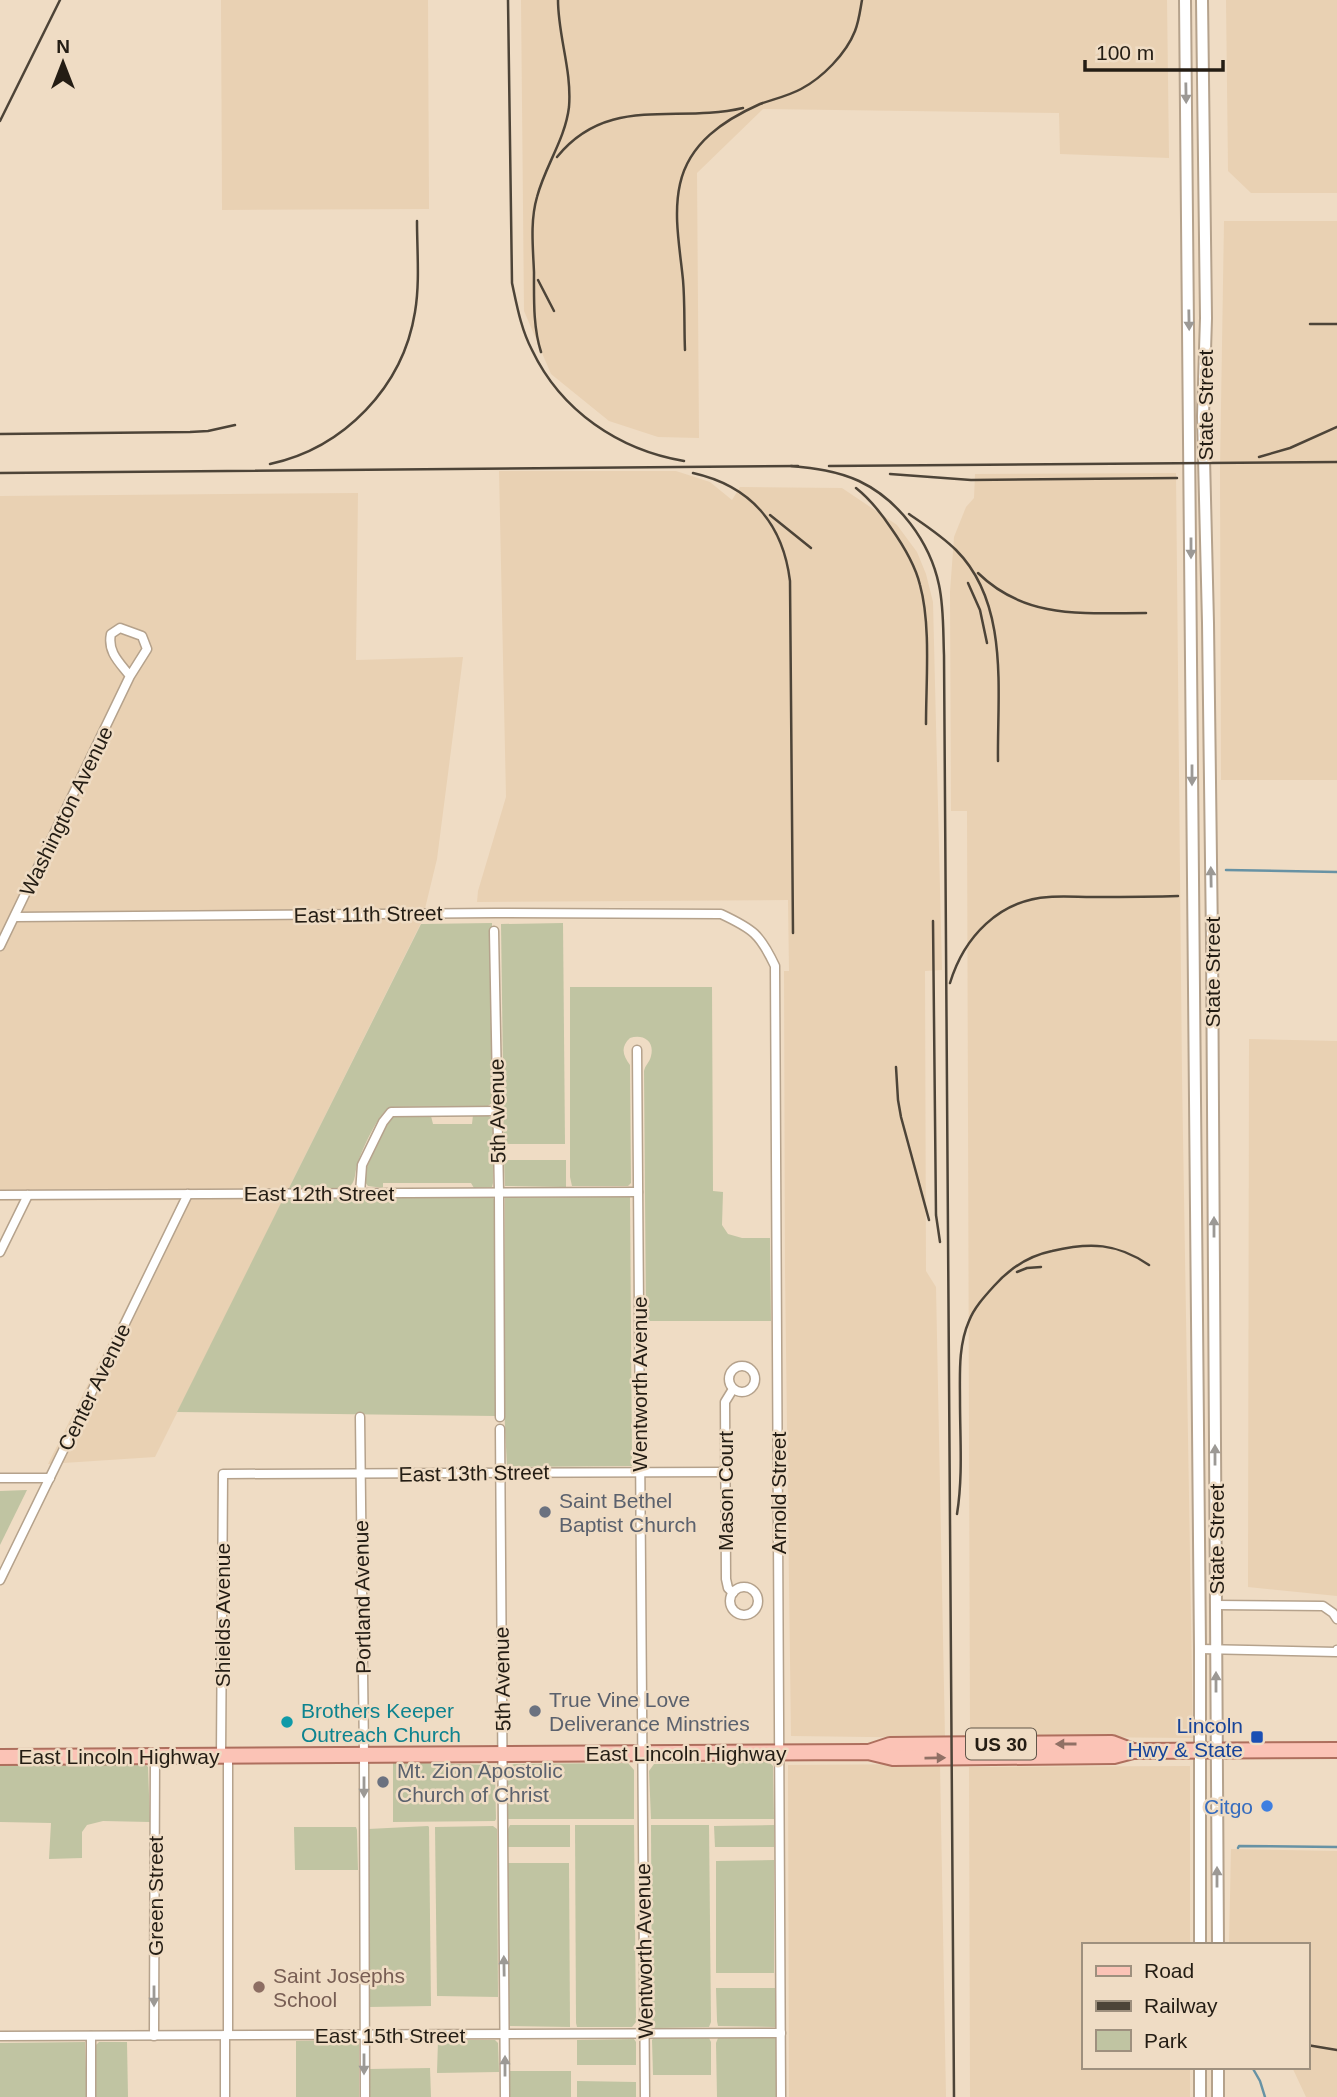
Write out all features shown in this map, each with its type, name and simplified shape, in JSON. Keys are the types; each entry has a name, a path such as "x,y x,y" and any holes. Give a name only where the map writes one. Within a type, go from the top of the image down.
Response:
{"main road":[{"name":"East Lincoln Highway","path":"0,1757 868,1752 904,1758 1114,1756 1133,1751 1337,1750"}],"street":[{"name":"State Street","path":"1185,0 1200,1943"},
{"name":"State Street","path":"1202,0 1206,318 1203,416 1209,653 1218,1943"},
{"name":"Washington Avenue","path":"0,946 131,676 147,649 142,636 120,628 111,634 109,641 112,654 131,676"},
{"name":"East 11th Street","path":"15,917 722,914"},
{"name":"Arnold Street","path":"722,914 746,926 765,944 775,967 781,2097"},
{"name":"5th Avenue","path":"494,931 500,1417"},
{"name":"Wentworth Avenue","path":"637,1050 645,2097"},
{"path":"360,1193 364,1161 383,1122 391,1112 497,1111"},
{"name":"East 12th Street","path":"0,1195 638,1192"},
{"name":"Center Avenue","path":"0,1580 188,1194"},
{"path":"0,1252 28,1195"},
{"name":"Mason Court","path":"733,1389 725,1402 726,1579 728,1588 733,1592"},
{"name":"Portland Avenue","path":"360,1417 365,2097"},
{"name":"5th Avenue","path":"500,1429 505,2097"},
{"name":"East 13th Street","path":"223,1474 725,1472"},
{"name":"Shields Avenue","path":"223,1474 225,2097"},
{"path":"0,1478 50,1478"},
{"path":"1216,1605 1323,1606 1337,1619"},
{"path":"1199,1649 1337,1650"},
{"name":"Green Street","path":"154,2036 155,1756"},
{"name":"East 15th Street","path":"0,2036 781,2033"},
{"path":"91,2036 91,2097"},
{"path":"1200,2069 1200,2097"},
{"path":"1218,2069 1218,2097"}],"shaded area":[{"path":"221,0 428,0 429,209 222,210"},
{"path":"521,0 1167,0 1169,158 1060,154 1059,113 763,109 697,173 699,438 658,437 609,421 551,374 524,311"},
{"path":"1226,0 1337,0 1337,193 1251,193 1228,171"},
{"path":"1224,221 1337,221 1337,780 1221,780 1220,469"},
{"path":"499,471 676,471 710,482 732,500 740,487 842,488 897,525 917,552 926,574 933,602 942,970 925,971 926,1271 936,1287 945,1738 791,1736 785,1271 784,971 789,971 788,900 477,902 506,797"},
{"path":"1176,473 1182,1076 1193,1738 970,1736 967,811 951,811 950,592 954,537 966,507 974,498 975,474"},
{"path":"358,493 356,660 463,657 437,859 422,921 155,1457 48,1464 180,1200 0,1201 0,496"},
{"path":"1249,1039 1337,1041 1337,1596 1248,1587"},
{"path":"940,1764 946,2097 789,2097 788,1765"},
{"path":"1190,1766 1190,1943 1082,1943 1082,2069 1190,2069 1190,2097 970,2097 969,1767"},
{"path":"1231,1849 1337,1851 1337,2097 1306,2097 1293,2069 1309,2069 1309,1943 1229,1943"}],"green space":[{"path":"492,923 492,1103 488,1106 390,1107 371,1132 363,1148 351,1186 289,1188 421,924"},
{"path":"563,923 565,1144 504,1144 501,924"},
{"path":"570,987 712,987 713,1191 723,1192 722,1225 728,1234 742,1238 770,1238 771,1321 646,1321 644,1071 652,1050 649,1042 635,1037 627,1041 624,1048 624,1055 630,1065 631,1183 628,1186 572,1186"},
{"path":"473,1115 487,1115 493,1119 492,1187 474,1188 471,1183 383,1183 383,1188 368,1186 365,1182 367,1167 388,1122 393,1117 431,1116 433,1124 472,1124"},
{"path":"504,1160 566,1160 566,1187 505,1186"},
{"path":"630,1196 632,1466 507,1467 504,1406 505,1198"},
{"path":"284,1197 493,1197 495,1416 177,1412"},
{"path":"27,1490 0,1545 0,1491"},
{"path":"393,1762 490,1765 495,1770 495,1821 393,1822"},
{"path":"769,1762 773,1766 774,1819 651,1819 649,1771 654,1764"},
{"path":"144,1763 148,1767 150,1822 103,1821 87,1825 82,1832 82,1858 49,1859 51,1823 0,1822 0,1764"},
{"path":"628,1763 634,1770 634,1819 508,1819 508,1771 514,1764"},
{"path":"510,1825 570,1825 570,1847 508,1847"},
{"path":"575,1825 634,1825 636,2022 632,2027 577,2027"},
{"path":"651,1825 709,1825 709,2027 655,2028 652,2025"},
{"path":"774,1825 774,1847 715,1847 714,1826"},
{"path":"428,1826 431,2006 369,2007 368,1829"},
{"path":"493,1826 497,1829 498,1997 437,1996 435,1827"},
{"path":"294,1827 356,1827 358,1870 295,1870"},
{"path":"774,1860 774,1973 716,1973 716,1861"},
{"path":"508,1863 569,1863 570,2027 509,2026"},
{"path":"716,1988 775,1988 776,2027 718,2026"},
{"path":"654,2038 709,2038 711,2075 653,2075"},
{"path":"718,2038 776,2038 776,2097 717,2097"},
{"path":"634,2039 636,2065 577,2065 577,2040"},
{"path":"357,2040 359,2097 296,2097 296,2041"},
{"path":"438,2040 495,2040 498,2043 499,2072 437,2073"},
{"path":"85,2042 87,2097 0,2097 0,2043"},
{"path":"99,2042 127,2042 128,2097 96,2097 96,2045"},
{"path":"430,2068 431,2097 370,2097 369,2069"},
{"path":"509,2071 571,2071 571,2097 509,2097"},
{"path":"577,2081 636,2082 636,2097 577,2097"}],"waterway":[{"path":"1226,870 1337,872"},
{"path":"1238,1848 1337,1847"},
{"path":"1253,2069 1265,2097"}],"railway":[{"path":"0,121 60,0"},
{"path":"508,0 512,283 525,334 544,372 559,392 594,424 637,448 684,461"},
{"path":"541,352 535,313 533,215 569,107 569,80 558,0"},
{"path":"685,350 684,289 677,220 680,184 691,156 710,135 734,117 801,89 825,72 851,40 858,23 862,0"},
{"path":"557,157 577,137 598,125 620,118 743,108"},
{"path":"270,464 297,456 345,429 366,410 398,365 408,339 417,301 417,221"},
{"path":"538,280 554,311"},
{"path":"1310,324 1337,324"},
{"path":"0,434 190,432 235,425"},
{"path":"1259,457 1290,448 1337,427"},
{"path":"829,466 1337,462"},
{"path":"791,466 851,478 887,499 900,511 920,538 935,569 942,602 954,2097"},
{"path":"0,473 798,466"},
{"path":"693,473 732,487 761,510 772,525 786,561 790,581 793,933"},
{"path":"890,474 971,480 1177,478"},
{"path":"856,488 887,522 918,577 927,635 926,724"},
{"path":"909,514 956,550 973,572 985,596 993,622 997,650 998,761"},
{"path":"770,515 811,548"},
{"path":"978,573 996,588 1036,606 1079,613 1146,613"},
{"path":"968,583 980,610 987,643"},
{"path":"950,983 956,966 974,936 999,913 1014,905 1049,897 1178,896"},
{"path":"933,921 936,1215 940,1242"},
{"path":"896,1067 901,1117 929,1220"},
{"path":"957,1514 961,1472 961,1350 969,1321 980,1303 1013,1268 1035,1256 1052,1251 1079,1246 1103,1246 1126,1252 1149,1265"},
{"path":"1017,1272 1041,1267"},
{"path":"1309,2045 1337,2050"}],"place":[{"name":"Saint Bethel Baptist Church","path":"545,1512"},
{"name":"True Vine Love Deliverance Minstries","path":"535,1711"},
{"name":"Brothers Keeper Outreach Church","path":"287,1722"},
{"name":"Lincoln Hwy & State","path":"1257,1737"},
{"name":"Mt. Zion Apostolic Church of Christ","path":"383,1782"},
{"name":"Citgo","path":"1267,1806"},
{"name":"Saint Josephs School","path":"259,1987"}]}
